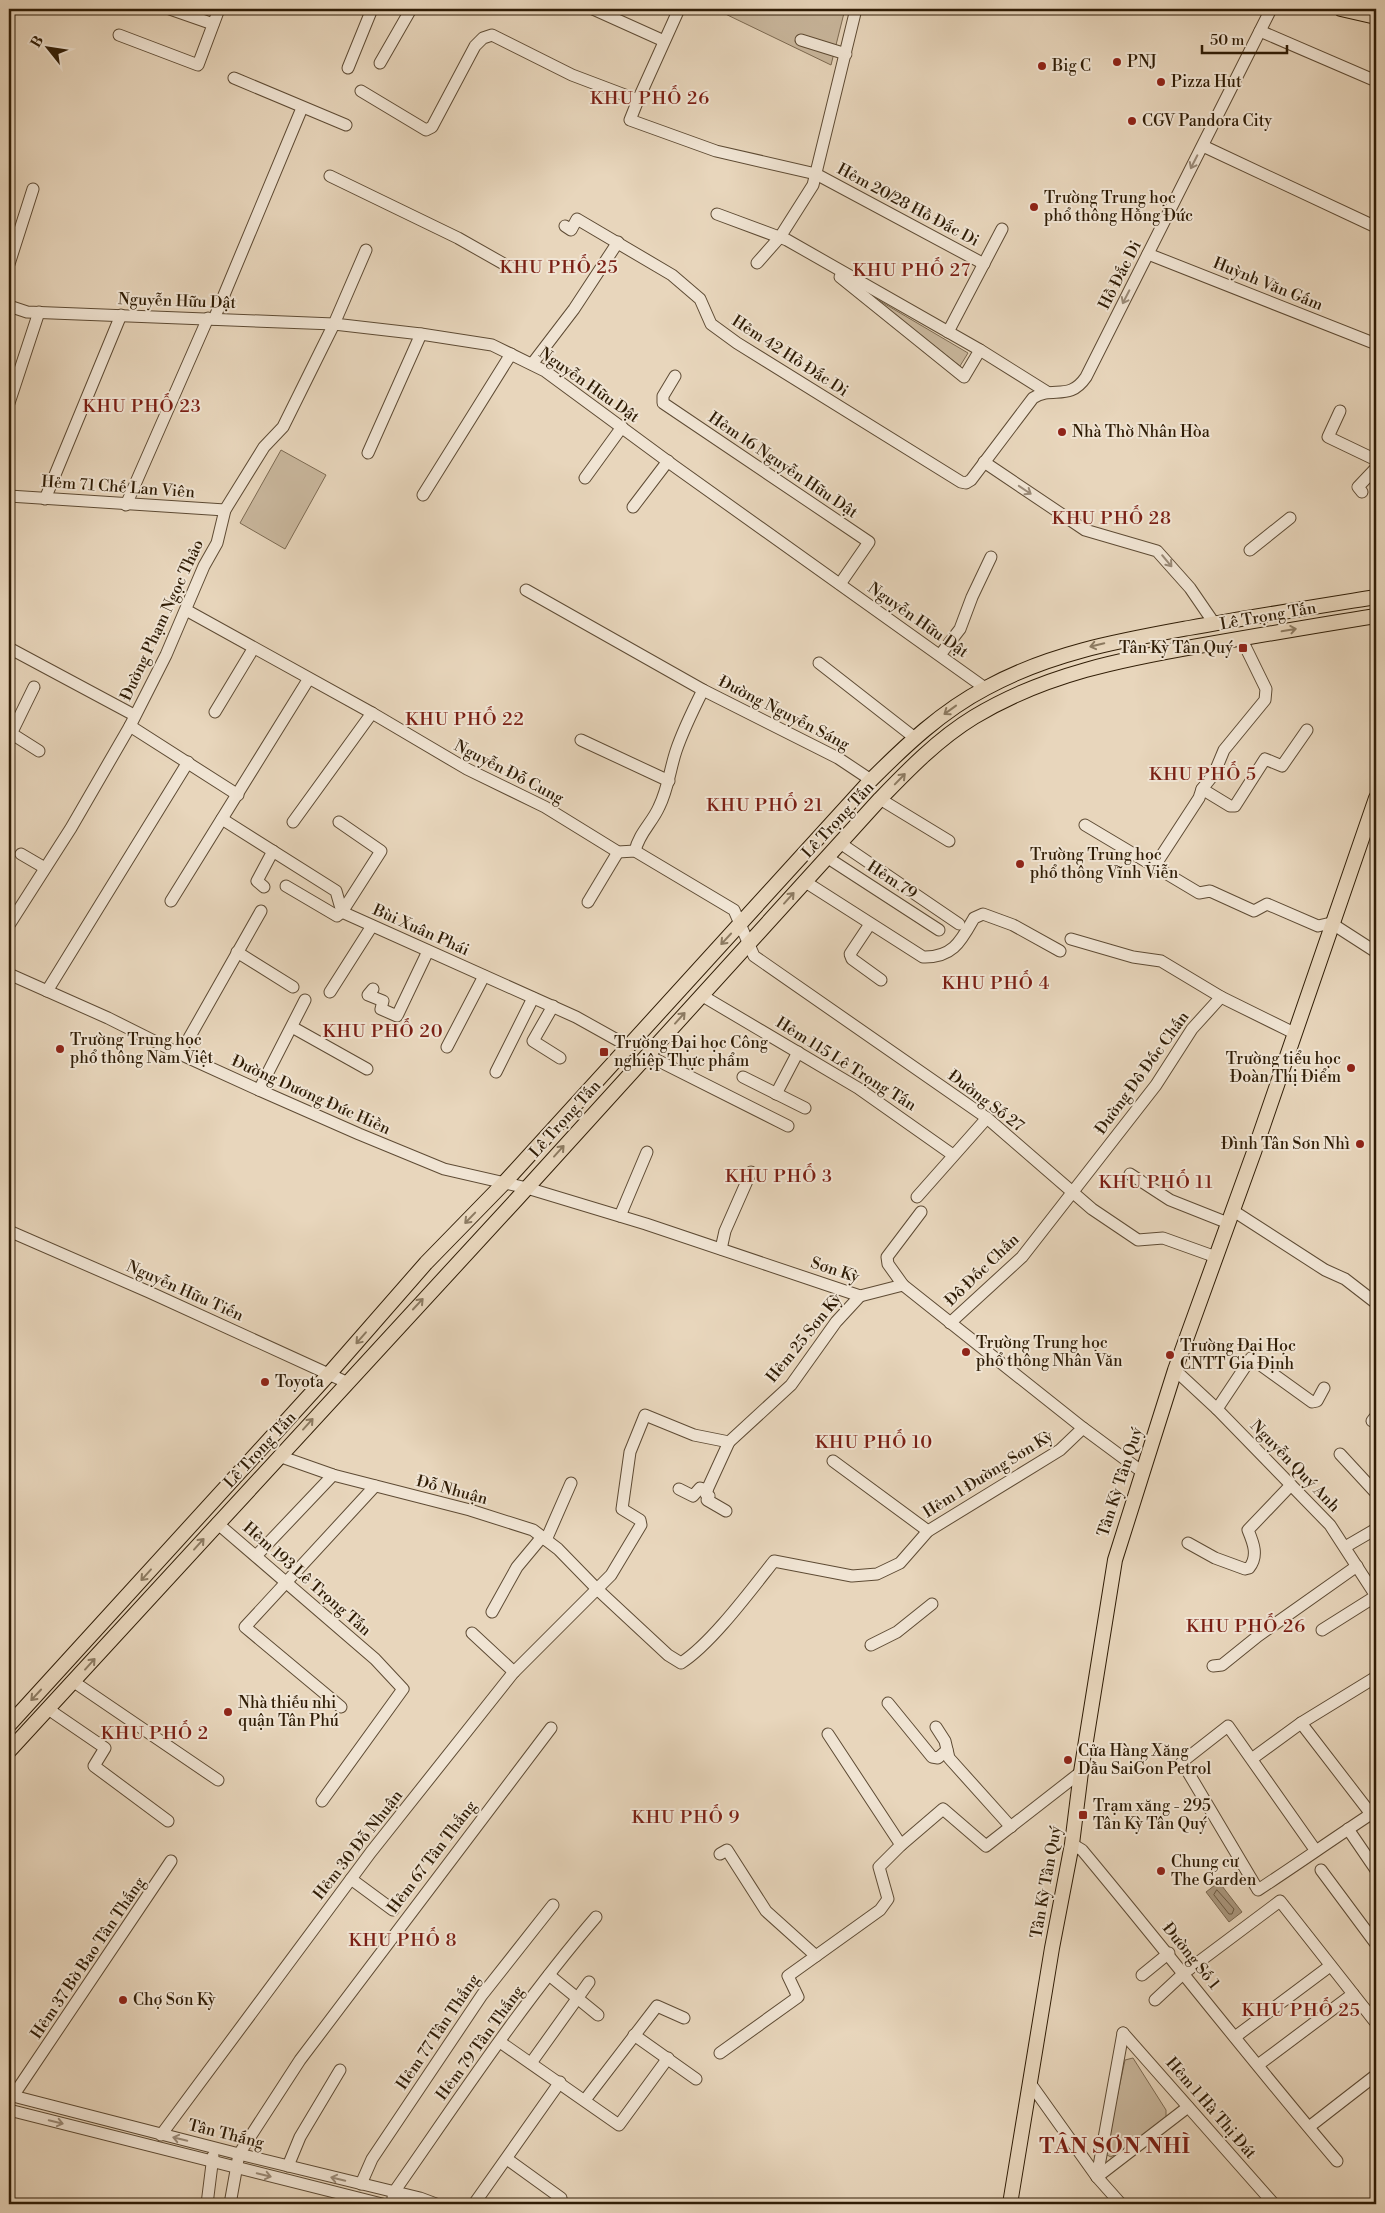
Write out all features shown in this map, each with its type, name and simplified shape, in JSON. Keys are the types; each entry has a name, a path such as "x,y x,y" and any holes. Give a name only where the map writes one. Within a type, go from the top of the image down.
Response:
{"main road":[{"path":"1341,9 1376,17"},
{"name":"Lê Trọng Tấn","path":"9,1725 329,1374 426,1263 504,1183 871,780 915,738 950,709 985,688 1040,663 1085,648 1376,596"},
{"name":"Lê Trọng Tấn","path":"9,1751 526,1188 804,881 828,858 880,799 949,734 971,718 1023,690 1101,664 1241,638 1376,616"},
{"name":"Tân Kỳ Tân Quý","path":"1010,2204 1052,1948 1072,1844 1080,1772 1114,1560 1175,1370 1376,798"}],"street":[{"path":"170,9 213,24"},
{"path":"119,35 198,65 219,9"},
{"path":"348,68 372,9"},
{"path":"380,63 411,9"},
{"path":"593,9 664,41"},
{"path":"362,91 426,130 432,127 475,46 483,38 492,35 572,75 638,100 679,9"},
{"path":"757,263 780,237 813,185 856,9"},
{"name":"Hồ Đắc Di","path":"1047,392 1072,391 1083,382 1271,9"},
{"path":"1260,31 1313,56 1376,81"},
{"path":"801,40 846,54"},
{"path":"234,78 279,99 346,125"},
{"name":"Hẻm 20/28 Hồ Đắc Di","path":"638,100 630,120 716,151 816,174 984,264"},
{"path":"126,505 211,318 302,108"},
{"path":"1203,146 1376,227"},
{"path":"330,176 458,238 511,268"},
{"path":"9,264 33,189"},
{"path":"717,214 780,237 980,350 1047,392"},
{"name":"Hẻm 42 Hồ Đắc Di","path":"565,226 570,230 577,219 672,275 700,299 711,324 737,343 961,482 966,483 971,480 984,462"},
{"name":"Hẻm 20/28 Hồ Đắc Di","path":"948,332 1002,229"},
{"path":"532,364 574,309 618,242"},
{"name":"Đường Phạm Ngọc Thảo","path":"9,925 45,868 132,720 166,655 204,566 217,543 225,510 264,447 283,426 334,324 366,250"},
{"name":"Huỳnh Văn Gấm","path":"1148,254 1376,344"},
{"path":"813,255 964,377 980,350"},
{"name":"Nguyễn Hữu Dật","path":"9,306 27,312 334,324 421,334 492,345 545,371 985,688"},
{"path":"9,403 39,312"},
{"path":"45,499 121,315"},
{"path":"368,453 421,334"},
{"path":"423,495 511,354"},
{"name":"Hẻm 16 Nguyễn Hữu Dật","path":"676,376 663,396 663,403 869,542 840,584"},
{"path":"1047,392 1037,395 1029,402 984,462 1086,530 1158,551 1190,588 1214,624"},
{"path":"1340,411 1328,437 1376,460"},
{"path":"585,478 622,427"},
{"path":"633,506 668,461"},
{"path":"1362,492 1358,487 1376,468"},
{"name":"Hẻm 71 Chế Lan Viên","path":"9,496 225,510"},
{"path":"1250,550 1290,518"},
{"path":"940,656 960,629 972,597 991,557"},
{"path":"526,590 703,690"},
{"name":"Nguyễn Đỗ Cung","path":"186,610 308,680 372,713 467,769 545,807 618,852"},
{"path":"1154,867 1199,798 1202,788 1214,774 1224,750 1265,700 1266,689 1241,638"},
{"path":"9,648 132,720 188,762 238,795"},
{"path":"215,712 253,648"},
{"path":"819,662 915,738"},
{"path":"171,901 308,680"},
{"path":"34,687 10,733 39,751"},
{"name":"Đường Nguyễn Sáng","path":"636,851 637,842 647,824 659,809 676,752 703,690 838,758 871,780"},
{"path":"293,822 372,713"},
{"path":"1202,788 1230,806 1235,806 1265,759 1282,766 1307,730"},
{"path":"581,740 669,780"},
{"path":"47,991 188,762"},
{"path":"880,799 949,841"},
{"path":"222,819 336,891 342,912"},
{"path":"339,822 381,851 342,912"},
{"path":"1086,825 1199,893 1210,891 1254,911 1267,904 1318,926 1332,923 1376,952"},
{"path":"840,843 959,924"},
{"path":"264,887 257,881 273,851"},
{"path":"588,902 618,852 636,851 734,910 748,943"},
{"path":"21,854 45,868"},
{"name":"Hẻm 79","path":"828,858 939,930"},
{"path":"804,881 923,958 935,958 960,944 974,918 983,914 1021,929 1060,951"},
{"name":"Bùi Xuân Phái","path":"286,886 337,916 342,912 428,950 553,1006 628,1046"},
{"path":"180,1054 261,911"},
{"path":"870,924 850,954 852,959 881,980"},
{"path":"330,992 372,926"},
{"path":"1071,939 1133,957 1161,961 1221,997 1294,1033"},
{"name":"Đường Số 27","path":"748,943 754,956 987,1118 1072,1193 1138,1240 1163,1238 1216,1257"},
{"path":"373,989 368,995 383,1001 381,1009 397,1016 428,950"},
{"path":"237,952 293,987"},
{"name":"Đường Dương Đức Hiền","path":"9,974 108,1018 180,1054 359,1134 444,1169 526,1188"},
{"path":"447,1047 484,976"},
{"name":"Hẻm 115 Lê Trọng Tấn","path":"701,995 858,1088 953,1155"},
{"name":"Đường Đô Đốc Chấn","path":"1072,1193 1156,1084 1192,1029 1221,997"},
{"path":"496,1072 533,998"},
{"path":"259,1090 305,1000"},
{"path":"553,1006 533,1041 560,1058"},
{"path":"292,1027 367,1069"},
{"path":"776,1094 798,1052"},
{"path":"647,1055 788,1126"},
{"path":"743,1078 805,1108"},
{"path":"917,1196 987,1118"},
{"path":"620,1216 647,1152"},
{"path":"721,1249 725,1231 751,1172"},
{"path":"1130,1174 1170,1200 1230,1217 1325,1270 1346,1279 1376,1303"},
{"name":"Sơn Kỳ","path":"526,1188 620,1216 860,1296 903,1285"},
{"name":"Đô Đốc Chấn","path":"950,1322 1022,1257 1072,1193"},
{"path":"921,1212 887,1257 888,1264 903,1285 1083,1428 1142,1471"},
{"name":"Nguyễn Hữu Tiến","path":"9,1231 149,1292 346,1382"},
{"name":"Hẻm 25 Sơn Kỳ","path":"728,1442 791,1385 836,1322 860,1296"},
{"path":"1217,1409 1251,1358 1312,1402 1317,1401 1324,1388"},
{"name":"Nguyễn Quý Anh","path":"1175,1370 1217,1409 1330,1525 1376,1596"},
{"name":"Hẻm 30 Đỗ Nhuận","path":"161,2135 351,1879 514,1672 611,1575 641,1525 640,1520 622,1509 630,1452 645,1415 694,1435 728,1442"},
{"name":"Hẻm 1 Đường Sơn Kỳ","path":"890,1568 900,1563 928,1531 1060,1450 1083,1428"},
{"path":"726,1511 707,1500 709,1496 706,1494 728,1442"},
{"path":"1340,1454 1376,1493"},
{"name":"Đỗ Nhuận","path":"279,1456 334,1475 470,1510 533,1530 558,1549 597,1589 668,1655 681,1663 691,1657 718,1628 774,1561 852,1576 877,1574 890,1568"},
{"path":"834,1461 928,1531"},
{"path":"256,1556 334,1475"},
{"path":"492,1612 517,1567 544,1538 571,1482"},
{"path":"1188,1543 1215,1558 1245,1569 1249,1568 1254,1558 1254,1543 1248,1530 1291,1485"},
{"path":"341,1707 245,1627 375,1486"},
{"path":"678,1489 693,1496 700,1488 707,1490"},
{"name":"Hẻm 193 Lê Trọng Tấn","path":"217,1523 375,1659 403,1690 322,1801"},
{"path":"1345,1547 1376,1529"},
{"path":"1213,1666 1222,1666 1258,1636 1357,1566"},
{"path":"1322,1630 1376,1596"},
{"path":"871,1645 897,1632 932,1604"},
{"path":"472,1633 514,1672"},
{"path":"1252,1758 1301,1723 1376,1677"},
{"path":"74,1682 135,1726 218,1780"},
{"path":"888,1703 932,1757 938,1758 947,1750"},
{"path":"48,1709 105,1748 94,1766 168,1822"},
{"path":"1301,1723 1370,1814 1316,1851 1258,1890 1182,1762 1228,1726 1316,1851"},
{"path":"936,1727 945,1740 949,1758 963,1776 1011,1826"},
{"name":"Hẻm 67 Tân Thắng","path":"230,2204 239,2154 300,2060 551,1728"},
{"path":"828,1734 900,1845"},
{"path":"720,2053 798,1996 788,1976 880,1910 888,1899 879,1867 900,1845 943,1809 986,1846 1080,1772"},
{"path":"1348,1829 1376,1870"},
{"name":"Đường Số 1","path":"1072,1844 1082,1850 1169,1953 1235,2037 1338,2161"},
{"path":"720,1854 727,1850 766,1911 816,1956"},
{"name":"Hẻm 37 Bờ Bao Tân Thắng","path":"11,2095 171,1862"},
{"path":"1321,1870 1376,1944"},
{"path":"351,1879 393,1910"},
{"path":"1155,2000 1184,1973 1280,1901 1376,2023"},
{"name":"Hẻm 77 Tân Thắng","path":"361,2184 372,2159 482,1995 553,1905"},
{"name":"Hẻm 79 Tân Thắng","path":"394,2192 549,1975 596,1917"},
{"path":"1142,1975 1169,1953"},
{"path":"1235,2037 1330,1966"},
{"path":"549,1975 576,1999 598,2015"},
{"path":"531,2063 590,1982"},
{"path":"1258,2065 1353,1994"},
{"path":"584,2100 658,2006 684,2018"},
{"name":"Hẻm 1 Hà Thị Đát","path":"1096,2177 1123,2033 1274,2204"},
{"path":"634,2036 696,2079"},
{"path":"500,2042 560,2082 619,2125 668,2058"},
{"path":"288,2166 300,2137 340,2070"},
{"path":"1309,2127 1376,2075"},
{"path":"474,2204 560,2082"},
{"path":"1030,2083 1096,2177 1121,2204"},
{"name":"Tân Thắng","path":"11,2095 436,2204"},
{"path":"1096,2177 1188,2107"},
{"name":"Tân Thắng","path":"9,2110 382,2204"},
{"path":"207,2204 214,2148"},
{"path":"507,2159 561,2198 556,2204"},
{"path":"392,2204 394,2192"}],"shaded area":[{"path":"715,9 845,9 831,65"},
{"path":"868,294 968,353 960,366"},
{"path":"281,450 326,475 285,549 240,523"},
{"path":"1133,2058 1166,2110 1166,2121 1111,2157 1105,2154 1125,2060"}],"water":[{"path":"1219,1882 1242,1912 1229,1922 1206,1892"}],"place":[{"name":"PNJ","path":"1117,62"},
{"name":"Big C","path":"1042,66"},
{"name":"Pizza Hut","path":"1161,82"},
{"name":"CGV Pandora City","path":"1132,121"},
{"name":"Trường Trung học phổ thông Hồng Đức","path":"1034,207"},
{"name":"Nhà Thờ Nhân Hòa","path":"1062,432"},
{"name":"Tân Kỳ Tân Quý","path":"1243,648"},
{"name":"Trường Trung học phổ thông Vĩnh Viễn","path":"1020,864"},
{"name":"Trường Trung học phổ thông Nam Việt","path":"60,1049"},
{"name":"Trường Đại học Công nghiệp Thực phẩm","path":"604,1052"},
{"name":"Trường tiểu học Đoàn Thị Điểm","path":"1351,1068"},
{"name":"Đình Tân Sơn Nhì","path":"1360,1144"},
{"name":"Trường Trung học phổ thông Nhân Văn","path":"966,1352"},
{"name":"Trường Đại Học CNTT Gia Định","path":"1170,1355"},
{"name":"Toyota","path":"265,1382"},
{"name":"Nhà thiếu nhi quận Tân Phú","path":"228,1712"},
{"name":"Cửa Hàng Xăng Dầu SaiGon Petrol","path":"1068,1760"},
{"name":"Trạm xăng - 295 Tân Kỳ Tân Quý","path":"1083,1815"},
{"name":"Chung cư The Garden","path":"1161,1871"},
{"name":"Chợ Sơn Kỳ","path":"123,2000"}],"district":[{"name":"KHU PHỐ 26","path":"650,98"},
{"name":"KHU PHỐ 25","path":"559,267"},
{"name":"KHU PHỐ 27","path":"912,270"},
{"name":"KHU PHỐ 23","path":"142,406"},
{"name":"KHU PHỐ 28","path":"1112,518"},
{"name":"KHU PHỐ 22","path":"465,719"},
{"name":"KHU PHỐ 5","path":"1203,774"},
{"name":"KHU PHỐ 21","path":"765,805"},
{"name":"KHU PHỐ 4","path":"996,983"},
{"name":"KHU PHỐ 20","path":"383,1031"},
{"name":"KHU PHỐ 3","path":"779,1176"},
{"name":"KHU PHỐ 11","path":"1156,1182"},
{"name":"KHU PHỐ 10","path":"874,1442"},
{"name":"KHU PHỐ 26","path":"1246,1626"},
{"name":"KHU PHỐ 2","path":"155,1733"},
{"name":"KHU PHỐ 9","path":"686,1817"},
{"name":"KHU PHỐ 8","path":"403,1940"},
{"name":"KHU PHỐ 25","path":"1301,2010"},
{"name":"TÂN SƠN NHÌ","path":"1115,2147"}]}
